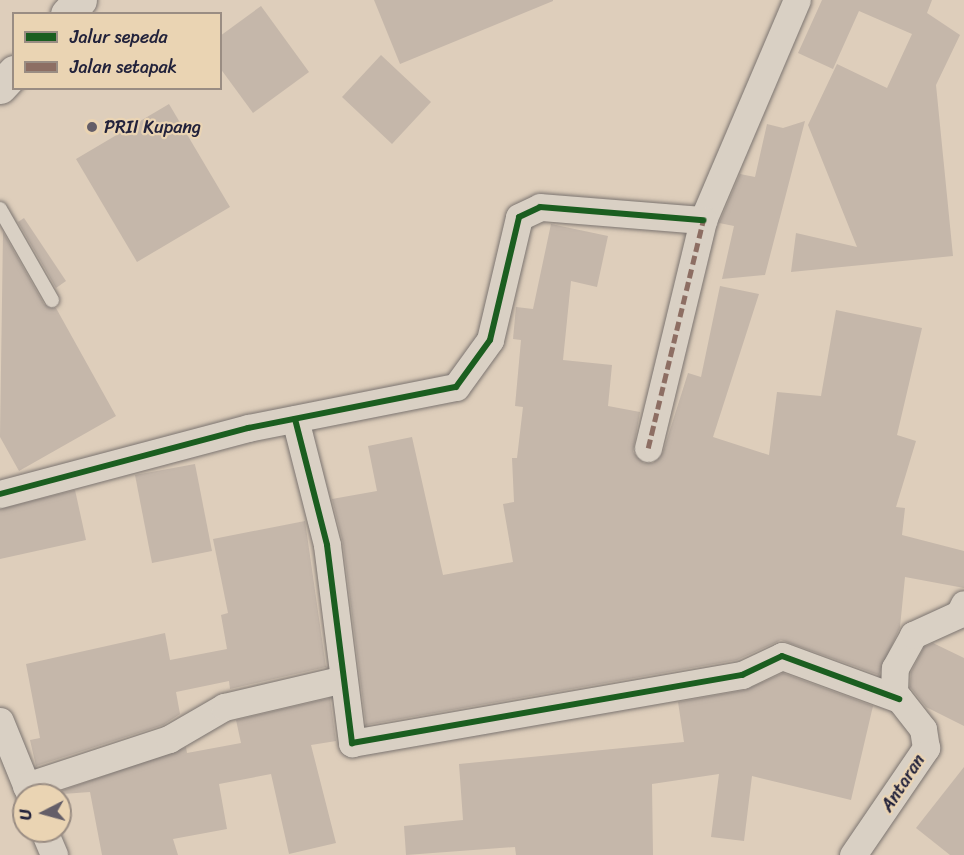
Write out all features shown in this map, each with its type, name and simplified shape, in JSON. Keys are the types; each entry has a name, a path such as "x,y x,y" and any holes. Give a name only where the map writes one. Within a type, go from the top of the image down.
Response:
{"main road":[{"path":"68,12 81,0"},
{"path":"0,87 12,74"}],"street":[{"path":"648,448 703,220 797,0"},
{"path":"0,494 295,418 456,387 490,339 519,217 540,207 703,220"},
{"path":"295,418 327,545 352,743 742,675 782,657 899,699"},
{"path":"899,699 892,678 914,635 959,614 964,604"},
{"path":"50,783 169,739 224,707 343,680"},
{"name":"Antaran","path":"853,855 926,748 923,729 899,699"},
{"path":"0,721 25,783"}],"lane":[{"path":"0,209 52,300"}],"building":[{"path":"374,0 553,0 553,1 400,64"},
{"path":"822,0 932,0 927,13 960,35 936,85 953,256 791,272 796,233 857,247 808,125 837,64 887,88 912,34 859,11 833,69 798,53"},
{"path":"261,6 309,72 253,113 222,71 222,35"},
{"path":"381,55 431,102 392,144 342,97"},
{"path":"169,104 230,207 137,262 76,159"},
{"path":"805,121 765,275 722,279 734,226 719,223 740,174 755,177 767,124 783,128"},
{"path":"24,218 66,281 56,288 18,222"},
{"path":"551,224 608,236 597,287 571,281 563,360 612,365 608,406 640,412 633,452 644,463 653,463 663,452 688,373 701,377 720,286 759,294 713,437 769,455 777,392 821,396 836,310 922,328 897,435 916,441 896,507 905,508 902,535 964,551 964,588 905,577 900,627 879,675 781,640 737,660 366,725 343,543 332,499 377,491 368,446 412,437 443,575 513,562 503,504 514,502 512,458 517,458 523,407 515,406 521,340 513,339 516,307 533,309"},
{"path":"3,232 44,304 56,308 116,416 19,471 0,437"},
{"path":"195,464 212,551 152,563 135,475"},
{"path":"75,490 86,540 0,559 0,509"},
{"path":"305,521 326,667 230,689 229,681 176,692 180,714 163,725 36,766 30,740 40,738 26,664 165,633 170,660 227,649 221,615 228,613 213,539"},
{"path":"933,643 964,658 964,726 926,707 910,687 911,672 924,647"},
{"path":"783,673 873,706 851,800 752,776 744,841 711,837 719,774 652,784 653,855 516,855 515,847 406,855 404,826 463,820 459,764 684,742 678,702 745,690"},
{"path":"330,698 336,741 311,745 336,843 289,854 271,774 219,784 227,829 173,839 178,855 102,855 90,792 72,793 72,787 186,747 187,753 241,743 236,720"},
{"path":"964,767 964,855 950,855 916,828"}],"marked path":[{"path":"648,448 703,220"}],"cycle path":[{"path":"0,494 248,428 456,387 490,340 519,217 540,207 703,220"},
{"path":"295,419 327,545 352,743 742,675 782,656 899,699"}],"place":[{"name":"PRII Kupang","path":"92,127"}]}
